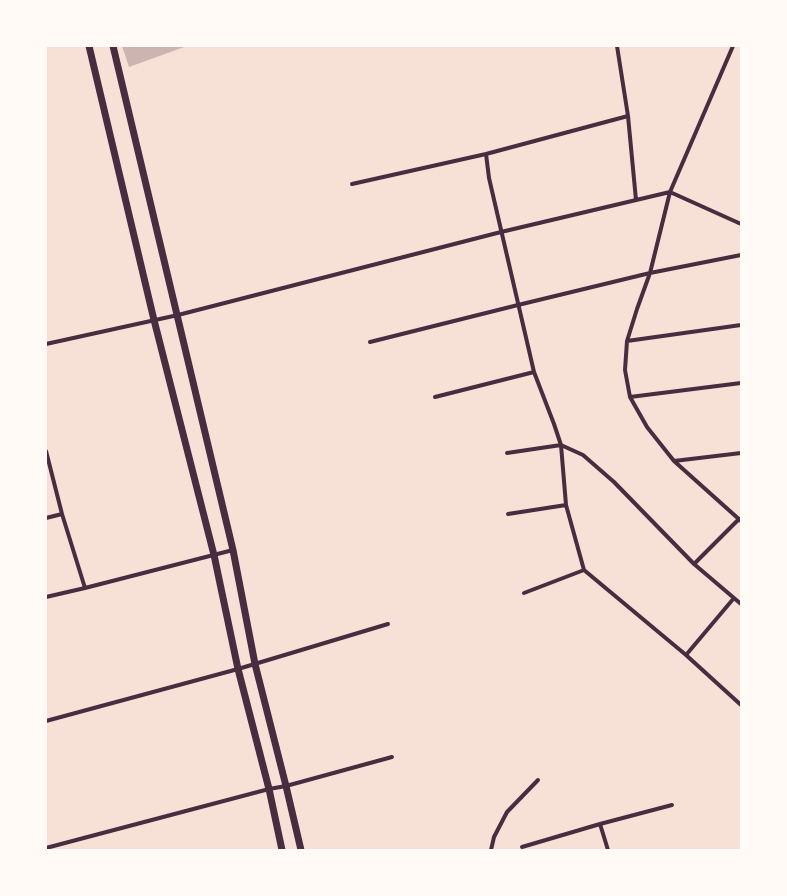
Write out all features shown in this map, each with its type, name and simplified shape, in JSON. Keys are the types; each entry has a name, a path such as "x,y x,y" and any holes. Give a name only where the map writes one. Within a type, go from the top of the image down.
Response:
{"street":[{"path":"89,46 154,320 214,555 238,669 269,789 282,850"},
{"path":"113,46 234,550 255,664 301,850"},
{"path":"617,46 628,116 636,200"},
{"path":"694,564 740,519 674,461 647,427 630,397 625,370 627,341 650,273 670,192 733,46"},
{"path":"352,184 486,154 628,116"},
{"path":"486,154 489,178 534,372 561,445 566,505 584,570 686,655 741,705"},
{"path":"46,344 178,315 501,232 670,192 741,224"},
{"path":"370,342 650,273 741,255"},
{"path":"627,341 741,325"},
{"path":"435,397 534,372"},
{"path":"630,397 741,383"},
{"path":"507,452 561,445 583,455 614,482 694,564 741,604"},
{"path":"46,451 62,514 85,588"},
{"path":"674,461 741,453"},
{"path":"508,514 566,505"},
{"path":"46,518 62,514"},
{"path":"46,596 85,588 234,550"},
{"path":"524,593 584,570"},
{"path":"686,655 734,598"},
{"path":"46,721 238,669 388,624"},
{"path":"46,848 269,789 286,786 392,756"},
{"path":"491,850 494,837 507,812 538,780"},
{"path":"522,847 672,805"},
{"path":"600,824 608,850"}],"building":[{"path":"122,46 187,46 129,67"}]}
